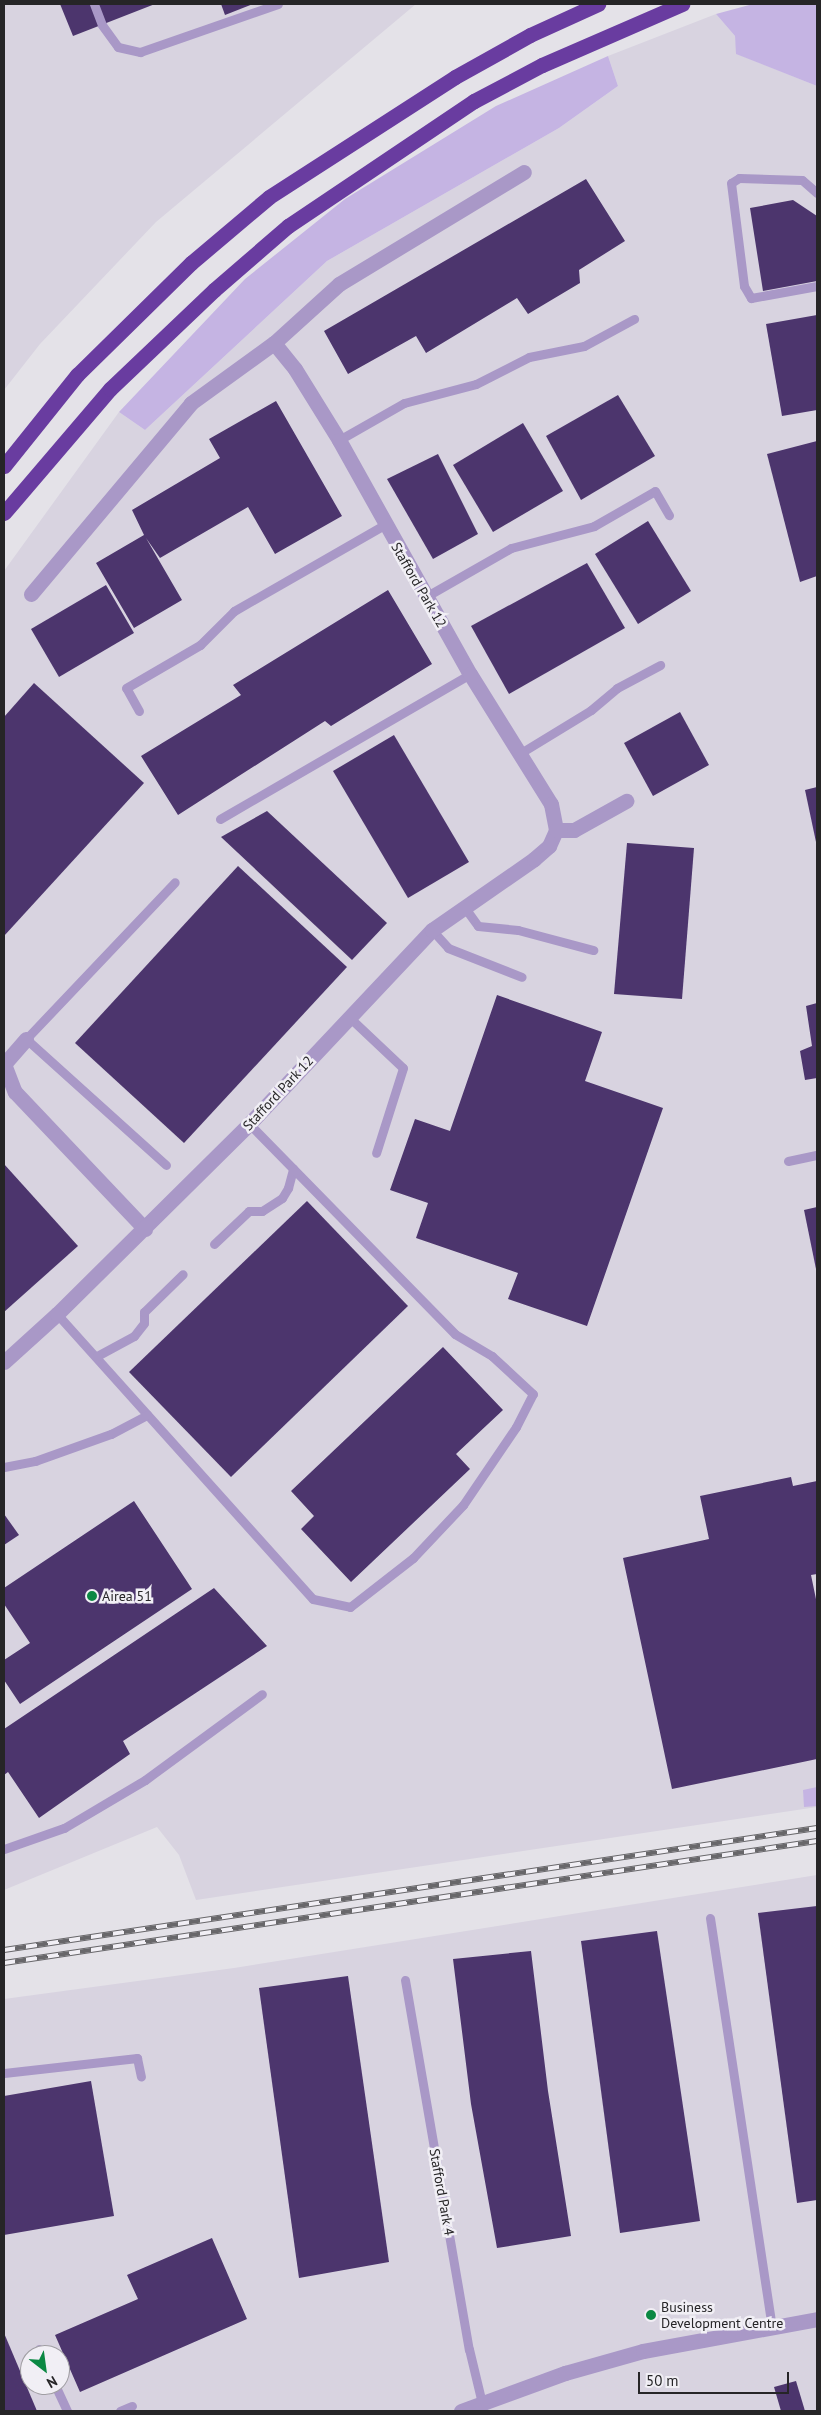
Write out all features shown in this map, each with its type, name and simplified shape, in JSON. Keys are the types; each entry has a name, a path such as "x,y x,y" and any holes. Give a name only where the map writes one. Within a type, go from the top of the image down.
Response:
{"highway":[{"path":"4,466 76,375 191,263 269,197 380,123 530,34 598,4"},
{"path":"4,512 110,390 214,290 288,226 466,106 542,65 682,4"}],"street":[{"path":"31,594 190,402 274,343 339,284 524,172"},
{"name":"Stafford Park 12","path":"4,1362 57,1314 249,1124 432,930 534,859 549,846 556,830 551,804 470,674 427,596 384,525 339,440 295,369 274,343"},
{"path":"556,830 574,830 626,801"},
{"path":"26,1039 4,1064 6,1081 145,1228"},
{"path":"462,2411 565,2373 643,2351 817,2319"}],"lane":[{"path":"94,4 102,25 118,47 140,52 278,4"},
{"path":"817,193 802,180 739,178 731,183 744,286 751,298 817,286"},
{"path":"339,440 404,403 476,384 529,357 584,346 634,319"},
{"path":"427,596 511,548 594,526 655,491 669,515"},
{"path":"139,711 126,688 200,645 234,610 384,525"},
{"path":"519,754 591,710 617,688 660,665"},
{"path":"220,819 470,674"},
{"path":"166,1165 26,1039 175,882"},
{"path":"465,908 478,926 518,930 593,950"},
{"path":"432,930 448,948 522,977"},
{"path":"349,1017 403,1068 376,1153"},
{"path":"57,1314 97,1356 148,1416 313,1599 350,1606 412,1558 463,1505 516,1427 533,1394 492,1356 455,1334 249,1124"},
{"path":"788,1162 817,1155"},
{"path":"214,1244 249,1211 262,1211 282,1198 288,1188 293,1169"},
{"path":"97,1356 134,1336 144,1323 144,1312 183,1274"},
{"path":"4,1466 35,1461 86,1443 148,1416"},
{"path":"4,1849 64,1828 144,1780 262,1694"},
{"path":"710,1918 772,2327"},
{"name":"Stafford Park 4","path":"406,1980 461,2304 482,2403"},
{"path":"4,2073 137,2058 141,2077"},
{"path":"60,2395 67,2411"},
{"path":"120,2411 132,2406"}],"shaded area":[{"path":"4,4 416,4 156,222 40,344 4,390"},
{"path":"753,4 817,4 817,86 736,54 735,36 716,14"},
{"path":"716,14 735,36 737,54 817,86 817,1807 196,1900 179,1855 157,1827 4,1890 4,571 119,412 145,430 327,261 559,128 618,86 608,56"},
{"path":"608,56 618,86 559,128 327,261 145,430 119,412 245,279 345,199 496,106"},
{"path":"817,1787 817,1806 804,1807 803,1790"},
{"path":"817,1875 817,2411 4,2411 4,1999 234,1968"}],"building":[{"path":"60,4 155,4 73,36"},
{"path":"221,4 253,4 225,15"},
{"path":"586,179 625,241 579,270 580,283 528,314 517,298 426,353 416,336 348,374 324,331"},
{"path":"793,200 817,216 817,281 763,291 750,208"},
{"path":"817,315 817,410 782,416 766,324"},
{"path":"618,395 655,456 581,500 546,436"},
{"path":"276,401 342,516 275,554 248,507 160,558 146,538 182,600 134,628 96,563 144,535 132,510 220,458 209,439"},
{"path":"523,423 563,491 493,532 453,465"},
{"path":"817,441 817,576 800,582 767,454"},
{"path":"438,454 478,534 433,559 387,479"},
{"path":"648,521 691,591 638,624 595,554"},
{"path":"587,563 625,628 509,694 471,626"},
{"path":"106,585 134,633 59,677 31,629"},
{"path":"388,590 432,664 331,726 325,721 178,815 141,756 241,695 233,685"},
{"path":"34,683 144,783 4,936 4,717"},
{"path":"680,712 709,765 653,796 624,743"},
{"path":"394,735 469,862 408,898 333,771"},
{"path":"817,787 817,842 816,842 805,790"},
{"path":"267,811 387,923 352,960 221,837"},
{"path":"627,843 694,848 682,999 614,994"},
{"path":"238,866 347,967 184,1143 75,1043"},
{"path":"497,995 602,1032 585,1081 663,1108 587,1326 508,1299 518,1273 416,1238 428,1203 390,1190 415,1119 450,1131"},
{"path":"817,1003 817,1078 805,1080 800,1051 812,1046 806,1006"},
{"path":"4,1164 78,1246 4,1312"},
{"path":"307,1201 408,1306 231,1477 129,1372"},
{"path":"817,1207 817,1269 816,1269 804,1210"},
{"path":"443,1347 503,1410 456,1454 470,1469 351,1582 301,1529 314,1516 291,1491"},
{"path":"791,1477 793,1486 817,1481 817,1574 811,1575 817,1604 817,1759 672,1789 623,1558 709,1539 700,1496"},
{"name":"Airea 51","path":"134,1501 192,1589 20,1704 4,1680 4,1660 30,1643 4,1604 4,1588"},
{"path":"4,1514 19,1535 4,1545"},
{"path":"214,1588 267,1646 123,1741 130,1754 39,1818 8,1772 4,1775 4,1729"},
{"path":"817,1906 817,2200 797,2203 758,1913"},
{"path":"657,1931 700,2221 620,2233 581,1941"},
{"path":"531,1951 548,2091 571,2236 497,2248 471,2104 453,1959"},
{"path":"348,1976 389,2262 299,2278 259,1988"},
{"path":"91,2081 114,2216 4,2235 4,2096"},
{"path":"212,2238 247,2319 80,2392 70,2369 70,2345 59,2345 55,2335 138,2299 127,2275"},
{"path":"4,2333 20,2371 20,2395 30,2395 37,2411 4,2411"},
{"path":"796,2381 805,2411 781,2411 774,2387"}],"railway":[{"path":"4,1950 817,1828"},
{"path":"4,1963 817,1841"}],"place":[{"name":"Airea 51","path":"92,1596"},
{"name":"Business Development Centre","path":"651,2315"}]}
